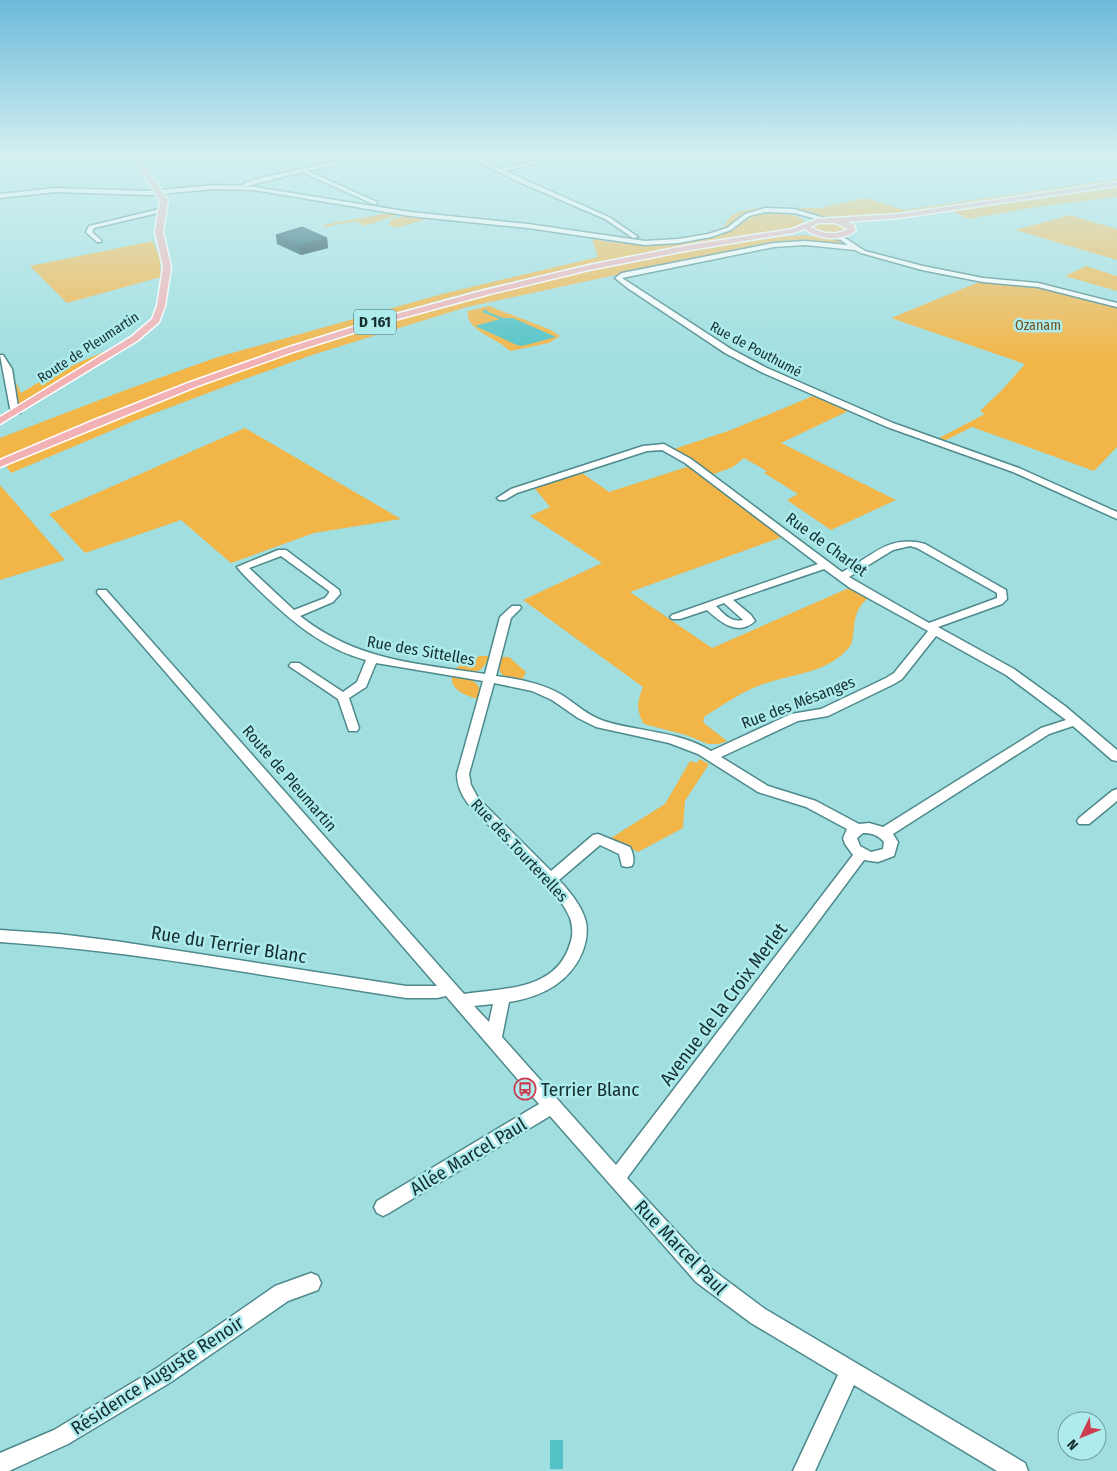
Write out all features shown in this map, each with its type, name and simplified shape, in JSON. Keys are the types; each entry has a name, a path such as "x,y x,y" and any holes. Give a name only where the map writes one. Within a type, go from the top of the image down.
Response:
{"main road":[{"name":"Route de Pleumartin","path":"0,421 134,339 156,320 161,306 166,267 159,232 161,225"},
{"path":"809,225 811,231 823,234 843,234 852,231 860,225"},
{"name":"D 161","path":"0,464 187,386 287,350 400,315 497,288 595,266 670,251 797,230 809,225"},
{"path":"847,225 852,231"},
{"name":"D 161","path":"766,235 823,234"}],"street":[{"path":"99,241 89,232 91,227 101,225"},
{"path":"506,225 645,243 678,241 709,236 729,229 734,225"},
{"path":"617,225 635,237"},
{"path":"852,231 851,235 858,244 856,248"},
{"path":"823,234 843,239 863,252 933,270 983,280 1038,284 1117,305"},
{"name":"Rue de Pouthumé","path":"856,248 805,243 770,246 622,275 618,278 728,351 764,370 890,425 1016,470 1117,516"},
{"path":"0,357 8,368 14,408 17,411"},
{"name":"Rue de Charlet","path":"502,498 514,491 639,450 664,447 693,465 825,565 870,595 1003,667 1075,721 1117,757"},
{"path":"841,576 853,571 896,544 909,542 921,546 995,586 1003,594 998,602 932,629"},
{"name":"Rue des Sittelles","path":"292,615 329,600 335,594 332,588 282,552 242,567 292,615 326,641 372,659 536,688 556,697 582,715 600,724 672,740 711,756 763,788 812,804 843,820 857,830"},
{"path":"676,617 825,565"},
{"name":"Route de Pleumartin","path":"102,592 450,989"},
{"path":"708,605 732,625 739,625 748,621 747,616 725,599"},
{"name":"Rue des Tourterelles","path":"462,1001 502,997 530,991 552,980 568,965 579,942 578,920 574,908 550,880 473,801 463,782 463,774 506,617 516,608"},
{"name":"Rue des Mésanges","path":"711,756 795,717 824,713 890,681 898,676 932,629"},
{"path":"343,697 362,684 372,659"},
{"path":"295,666 343,697 353,728"},
{"path":"884,833 1045,732 1075,721"},
{"path":"1084,821 1117,794"},
{"path":"870,828 884,833 891,842 891,847 887,854 875,857 861,854 850,841 852,833 857,830 870,828"},
{"path":"550,880 598,839 625,851 627,862"},
{"name":"Avenue de la Croix Merlet","path":"616,1178 861,854"},
{"name":"Rue du Terrier Blanc","path":"0,936 59,940 115,947 406,992 437,992 450,989"},
{"name":"Rue Marcel Paul","path":"450,989 703,1275 758,1316 1016,1471"},
{"path":"494,1037 502,997"},
{"name":"Allée Marcel Paul","path":"383,1207 552,1105"},
{"name":"Résidence Auguste Renoir","path":"0,1464 61,1437 164,1376 282,1293 311,1284"},
{"path":"804,1471 850,1371"}],"green space":[{"path":"323,225 325,225 337,225 325,227"},
{"path":"389,225 407,225 395,228"},
{"path":"725,225 731,225 707,235 686,239 635,241 678,239 722,228"},
{"path":"739,225 800,225 795,229 671,249 589,265 508,283 407,309 289,346 172,388 0,460 0,438 218,357 442,294 598,257 592,239 641,245 674,244 724,234"},
{"path":"814,225 841,225 846,226 848,229 840,233 830,234 811,227"},
{"path":"1035,225 1102,225 1117,229 1117,260 1015,230"},
{"path":"804,235 837,239 845,243 838,245 798,242 620,274 467,307 312,355 253,376 139,419 11,473 6,466 191,388 289,353 396,319 540,281 671,252 738,241"},
{"path":"153,241 160,259 161,277 67,303 30,266"},
{"name":"Ozanam","path":"1086,266 1117,276 1117,291 1065,276"},
{"path":"991,280 1041,283 1117,304 1117,447 1094,471 972,427 946,440 939,438 985,414 980,411 1025,364 891,318 979,282"},
{"path":"489,306 551,330 560,336 549,343 510,351 483,334 471,324 468,318 468,311"},
{"path":"110,349 21,404 18,404 15,381 21,393 51,375"},
{"path":"813,396 848,411 781,443 896,500 831,530 787,500 798,494 764,473 767,471 744,458 733,467 711,475 674,449 731,430"},
{"path":"245,428 401,519 314,533 231,563 181,520 85,553 49,514"},
{"path":"693,465 785,536 630,592 712,648 849,588 868,598 856,615 851,645 842,655 820,668 751,689 705,716 703,721 705,724 727,741 719,744 708,744 686,735 644,724 638,706 643,687 523,600 602,563 530,516 550,507 532,485 578,470 609,492"},
{"path":"0,485 65,560 0,580"},
{"path":"480,656 489,656 484,667 480,670 467,672 455,670 463,662"},
{"path":"500,657 509,657 526,672 522,680 506,677 500,672"},
{"path":"452,676 475,682 480,689 478,699 456,689"},
{"path":"699,759 709,764 685,801 683,828 638,852 611,838 665,804 690,761 697,763"}],"water":[{"path":"486,309 488,312 503,318 513,318 556,337 522,346 517,345 475,326 500,319 482,312"},
{"path":"550,1440 563,1440 563,1469 550,1469"}],"building":[{"path":"302,227 327,238 300,246 276,235"}],"place":[{"name":"Terrier Blanc","path":"525,1089"}]}
